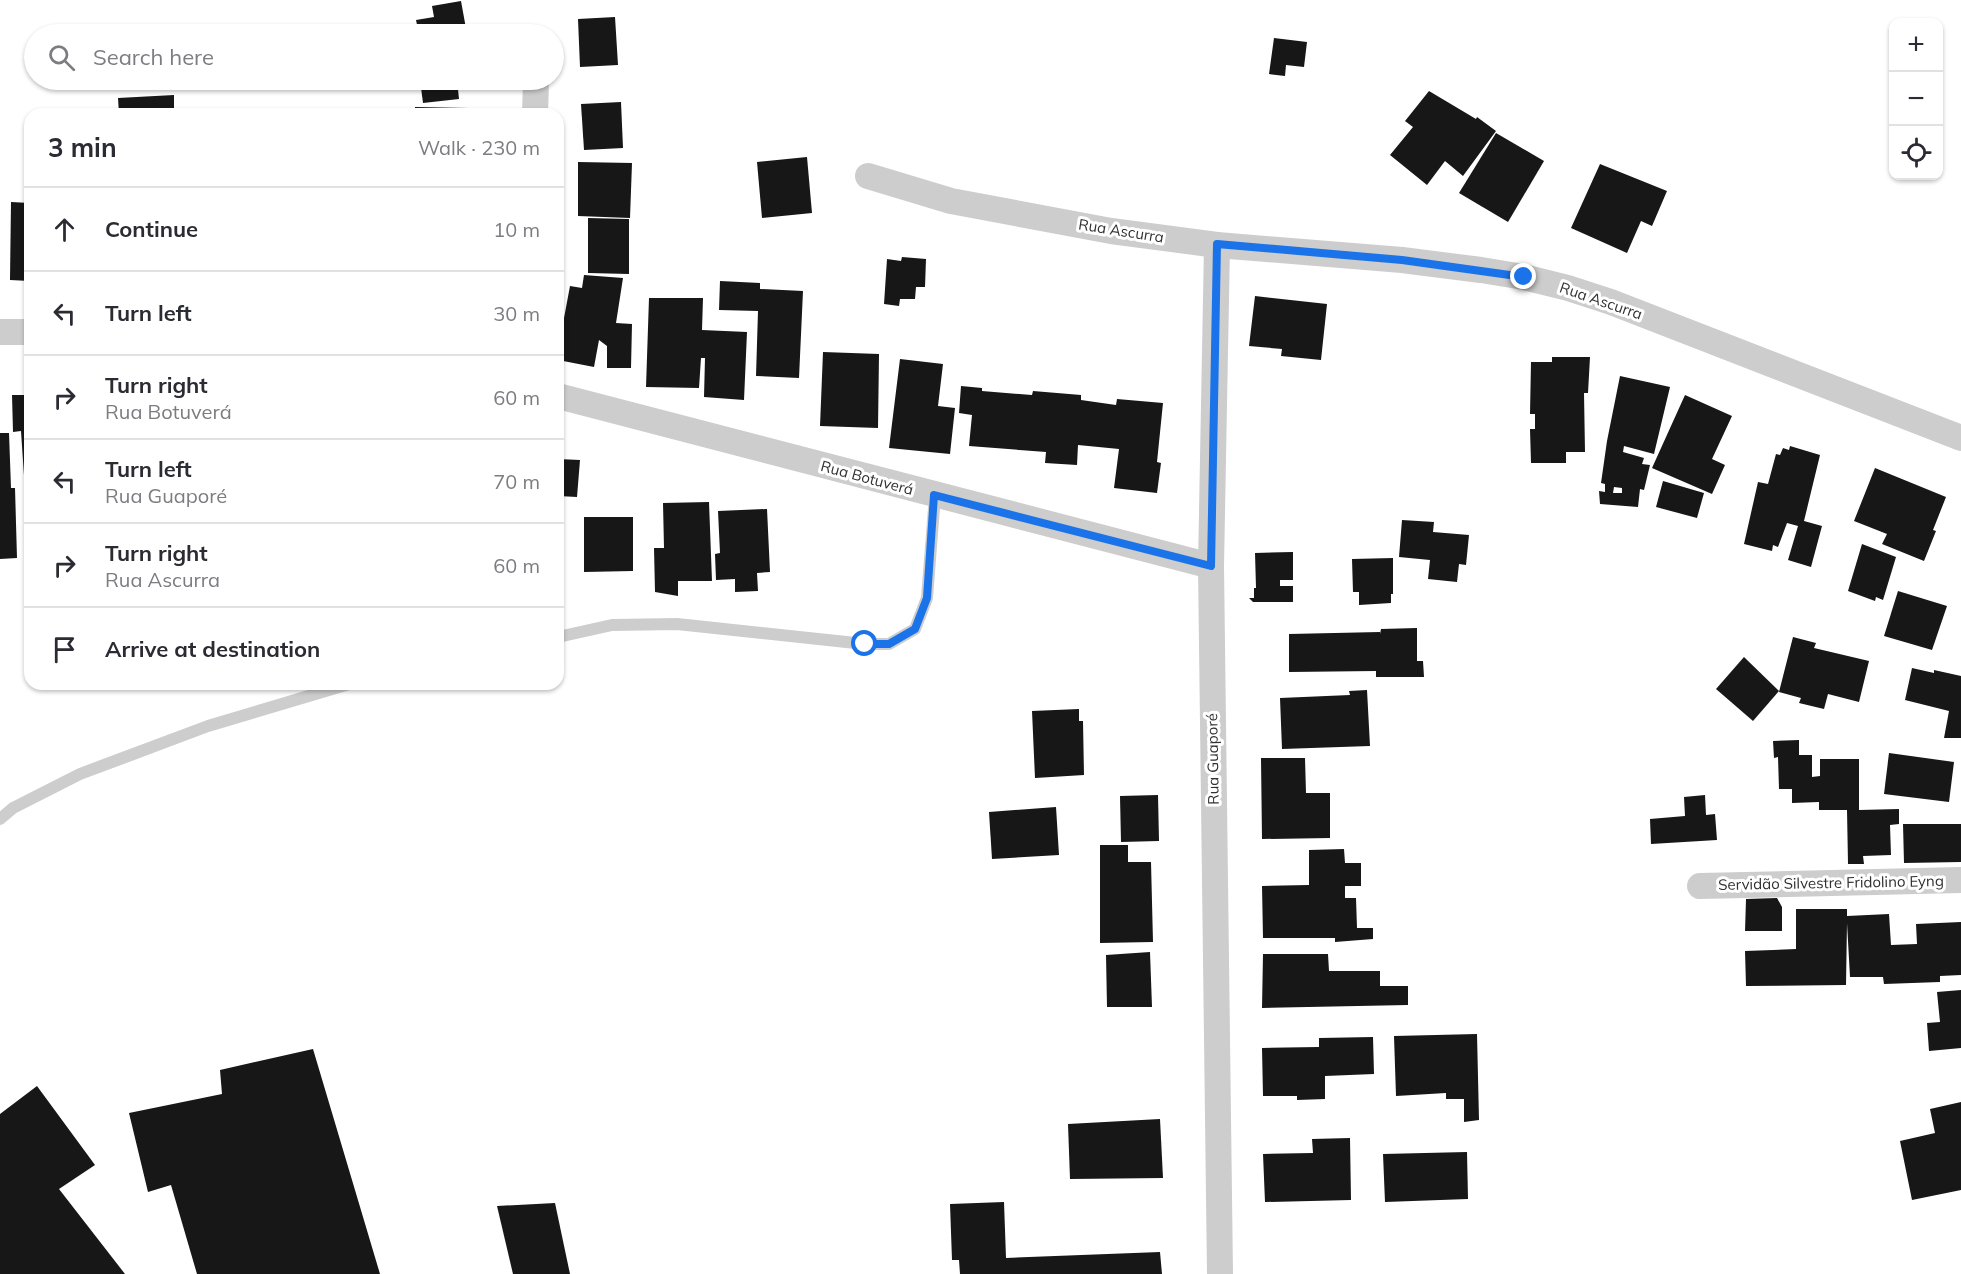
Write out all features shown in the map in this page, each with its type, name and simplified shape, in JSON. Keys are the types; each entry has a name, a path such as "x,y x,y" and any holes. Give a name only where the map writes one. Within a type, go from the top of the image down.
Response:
{"street":[{"path":"535,108 536,90"},
{"name":"Rua Ascurra","path":"868,176 951,201 1111,231 1217,244 1402,260 1514,275 1557,285 1611,302 1961,438"},
{"name":"Rua Guaporé","path":"1217,244 1211,566 1220,1274"},
{"path":"0,332 24,332"},
{"name":"Rua Botuverá","path":"564,398 1211,566"},
{"name":"Servidão Silvestre Fridolino Eyng","path":"1700,886 1961,880"}],"lane":[{"path":"564,636 612,625 677,624 865,644 889,644 915,629 927,598 934,495"},
{"path":"0,819 13,808 80,774 207,726 329,690"}],"building":[{"path":"461,1 465,24 417,24 416,20 434,17 432,6"},
{"path":"615,17 618,65 580,67 578,19"},
{"path":"1274,38 1307,42 1304,67 1286,65 1285,76 1269,74"},
{"path":"421,90 458,90 459,99 423,103"},
{"path":"1429,91 1476,119 1477,117 1496,131 1463,176 1445,161 1427,185 1390,155 1413,127 1405,121"},
{"path":"174,95 174,108 119,108 118,98"},
{"path":"621,102 623,148 584,150 581,104"},
{"path":"415,107 468,108 415,108"},
{"path":"1496,133 1544,161 1508,222 1459,193"},
{"path":"807,157 812,213 762,218 757,162"},
{"path":"578,162 632,163 630,218 578,216"},
{"path":"1600,164 1667,191 1652,226 1641,221 1627,253 1571,228"},
{"path":"11,202 24,203 24,281 10,280"},
{"path":"588,218 629,219 629,274 588,273"},
{"path":"902,257 926,259 925,287 916,287 915,299 900,299 899,306 884,304 887,259 901,261"},
{"path":"584,275 623,278 616,323 632,324 631,368 607,368 607,346 599,340 594,367 564,361 564,318 570,286 582,288"},
{"path":"720,281 760,283 760,289 803,291 799,378 756,376 758,311 719,310"},
{"path":"1255,296 1327,304 1321,360 1281,356 1282,349 1249,346"},
{"path":"649,298 703,298 702,330 747,332 744,400 704,397 705,358 701,358 699,388 646,387"},
{"path":"823,352 879,354 878,428 820,426"},
{"path":"1552,357 1590,357 1588,393 1584,393 1585,452 1566,452 1566,463 1531,463 1530,429 1535,429 1535,414 1530,414 1531,362 1552,362"},
{"path":"900,359 943,364 938,406 955,408 950,454 889,448"},
{"path":"1620,376 1670,387 1654,454 1624,446 1623,452 1644,458 1642,464 1650,465 1644,490 1640,489 1638,507 1600,504 1599,491 1605,492 1605,484 1601,483","holes":["1614,487 1622,488 1622,493 1613,493"]},
{"path":"961,386 982,388 982,391 1032,395 1033,391 1081,395 1081,400 1116,405 1117,399 1163,403 1157,462 1161,463 1157,493 1114,488 1119,449 1078,445 1077,465 1045,463 1046,452 969,446 972,415 959,413"},
{"path":"12,395 24,395 24,475 21,431 13,432"},
{"path":"1685,395 1732,416 1712,459 1725,465 1712,494 1652,468"},
{"path":"0,433 9,433 11,488 15,488 17,558 0,559"},
{"path":"1790,446 1820,455 1804,521 1822,526 1811,567 1788,560 1798,526 1787,523 1778,547 1773,545 1772,551 1744,544 1758,482 1768,484 1776,454 1780,455 1783,448 1789,450"},
{"path":"564,459 580,460 577,497 564,496"},
{"path":"1875,468 1946,497 1924,561 1882,544 1887,534 1854,521"},
{"path":"1663,481 1704,493 1697,518 1656,507"},
{"path":"709,502 712,581 678,581 678,596 655,592 654,548 664,548 663,503"},
{"path":"767,509 770,572 757,573 758,591 735,592 735,579 716,580 715,554 720,553 718,511"},
{"path":"584,517 633,517 633,571 584,572"},
{"path":"1402,520 1434,522 1433,532 1469,535 1466,565 1459,564 1457,582 1428,579 1430,560 1399,557"},
{"path":"1862,544 1896,557 1883,600 1876,597 1875,601 1848,591"},
{"path":"1293,552 1293,580 1280,580 1280,586 1293,586 1293,602 1253,602 1249,598 1254,598 1254,588 1256,588 1255,553"},
{"path":"1393,558 1391,603 1359,605 1359,592 1353,592 1352,559"},
{"path":"1898,591 1947,606 1932,650 1884,636"},
{"path":"1417,628 1417,661 1423,661 1424,677 1376,677 1376,671 1289,672 1289,634 1380,632 1380,634 1381,629"},
{"path":"1793,637 1816,643 1814,648 1869,661 1859,702 1828,694 1824,709 1799,703 1801,698 1779,692"},
{"path":"1744,657 1779,691 1753,721 1716,689"},
{"path":"1912,668 1961,676 1961,738 1944,738 1949,711 1905,700"},
{"path":"1367,690 1370,746 1282,749 1280,698 1350,695 1349,691"},
{"path":"1079,709 1079,721 1083,721 1084,775 1035,778 1032,711"},
{"path":"1799,740 1799,755 1812,755 1812,777 1820,776 1820,759 1859,759 1859,810 1899,809 1899,824 1890,825 1891,855 1863,856 1864,864 1848,864 1847,810 1819,810 1819,802 1792,803 1792,789 1779,789 1778,757 1774,758 1773,741"},
{"path":"1889,753 1954,762 1949,802 1884,794"},
{"path":"1261,758 1305,758 1306,793 1330,793 1330,838 1262,839"},
{"path":"1158,795 1159,841 1121,842 1120,796"},
{"path":"1705,795 1706,815 1715,814 1717,840 1651,844 1650,819 1685,816 1684,797"},
{"path":"1056,807 1059,855 992,859 989,812"},
{"path":"1903,824 1961,824 1961,862 1904,863"},
{"path":"1100,845 1128,845 1128,862 1151,862 1153,942 1100,943"},
{"path":"1344,849 1345,863 1361,863 1361,886 1345,886 1345,898 1356,898 1357,928 1373,928 1373,939 1335,942 1335,938 1263,938 1262,886 1309,885 1309,850"},
{"path":"1777,898 1782,907 1782,931 1745,931 1746,899"},
{"path":"1796,909 1847,909 1847,916 1889,914 1891,945 1917,944 1916,924 1961,922 1961,975 1940,976 1940,982 1884,984 1883,977 1850,977 1847,923 1846,985 1746,986 1745,951 1796,949"},
{"path":"1150,952 1152,1007 1107,1007 1106,955"},
{"path":"1263,954 1328,954 1329,971 1380,971 1380,986 1408,986 1408,1005 1262,1008"},
{"path":"1961,990 1961,1048 1929,1051 1927,1023 1940,1022 1937,992"},
{"path":"1477,1034 1479,1120 1464,1122 1464,1099 1446,1099 1446,1093 1396,1096 1394,1036"},
{"path":"1373,1037 1374,1074 1325,1076 1325,1099 1297,1100 1297,1096 1263,1096 1262,1048 1319,1047 1319,1038"},
{"path":"313,1049 380,1274 197,1274 171,1185 148,1192 129,1113 222,1094 220,1070"},
{"path":"37,1086 95,1165 59,1189 125,1274 0,1274 0,1114"},
{"path":"1961,1102 1961,1190 1912,1200 1900,1141 1935,1133 1930,1109"},
{"path":"1160,1119 1163,1178 1070,1179 1068,1124"},
{"path":"1350,1138 1351,1200 1265,1202 1263,1154 1313,1153 1312,1139"},
{"path":"1467,1152 1468,1199 1385,1202 1383,1154"},
{"path":"1004,1202 1006,1258 1160,1252 1162,1274 960,1274 959,1260 952,1260 950,1204"},
{"path":"555,1203 570,1274 513,1274 497,1206"}],"route":[{"path":"865,644 889,644 915,629 927,598 934,495 1211,566 1217,244 1402,260 1524,277"}]}
